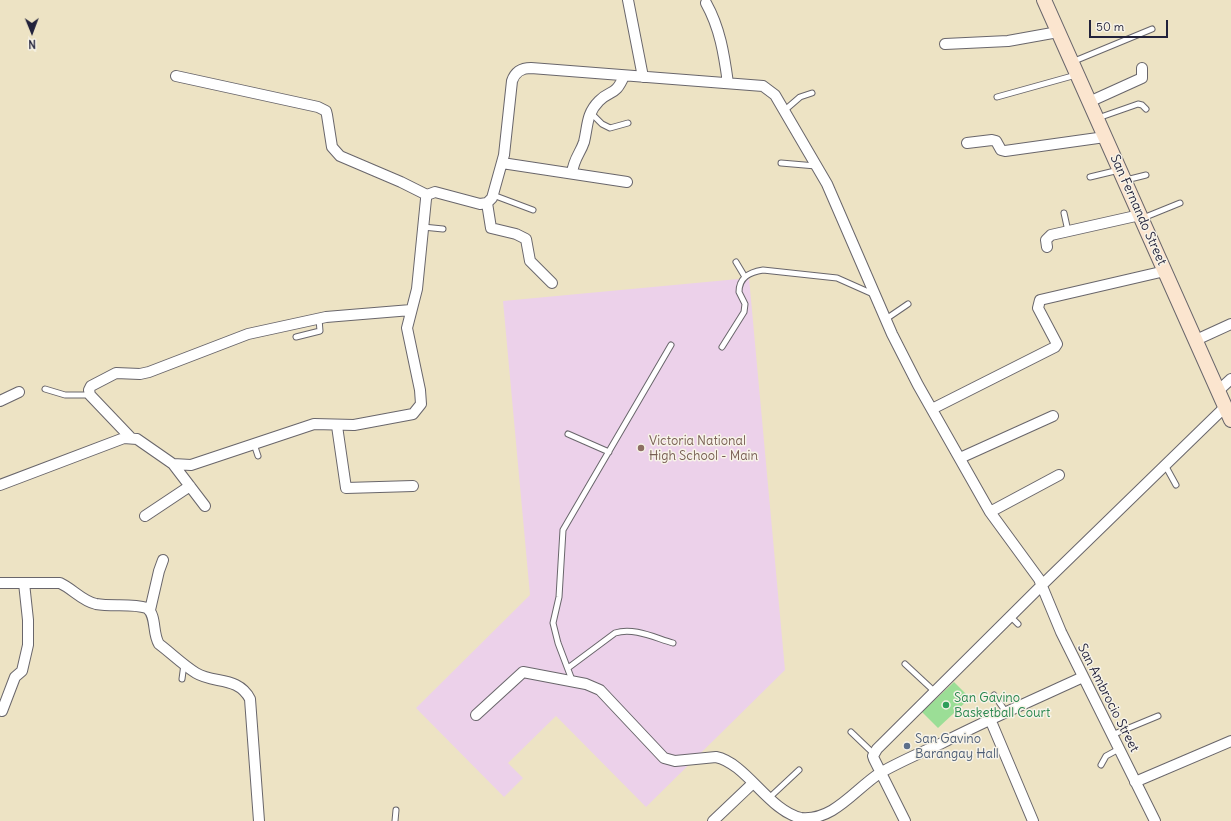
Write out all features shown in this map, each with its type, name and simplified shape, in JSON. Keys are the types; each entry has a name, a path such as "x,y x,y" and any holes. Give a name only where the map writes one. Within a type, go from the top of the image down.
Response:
{"main road":[{"name":"San Fernando Street","path":"1044,0 1229,413"}],"street":[{"path":"628,0 643,78"},
{"path":"706,3 721,38 728,83"},
{"path":"945,44 1002,42 1058,32"},
{"name":"San Ambrocio Street","path":"490,199 502,163 512,81 518,72 525,68 764,86 776,95 827,184 886,319 902,353 932,409 990,512 1042,584 1051,612 1155,821"},
{"path":"1089,102 1142,78 1142,68"},
{"path":"176,76 318,107 326,111 332,147 340,156 401,182 427,195 438,192 480,204 490,199 490,228 516,234 526,239 530,262 552,283"},
{"path":"572,174 574,162 583,143 585,127 591,113 600,100 617,90 624,76"},
{"path":"967,143 992,140 996,141 1001,150 1005,151 1105,137"},
{"path":"502,163 627,182"},
{"path":"172,464 191,465 314,424 337,426 354,425 407,416 418,409 421,404 420,390 406,328 416,289 427,195"},
{"path":"1047,247 1047,237 1068,231 1141,216"},
{"path":"932,409 1057,344 1038,308 1040,300 1165,271"},
{"path":"131,438 90,395 88,390 91,386 116,373 145,373 235,337 343,315 411,310"},
{"path":"1196,340 1231,324"},
{"path":"1219,390 1231,379"},
{"path":"0,401 19,392"},
{"path":"905,821 881,773 874,755 934,691 1165,465 1229,413"},
{"path":"960,458 1053,416"},
{"path":"337,426 346,488 413,486"},
{"path":"0,485 117,440 131,438 137,440 172,464 205,506"},
{"path":"990,512 1059,475"},
{"path":"146,516 190,486"},
{"path":"163,560 150,610 157,641 200,675 231,683 247,692 250,699 259,821"},
{"path":"0,583 60,584 67,586 87,600 96,604 143,607 150,610"},
{"path":"2,711 15,677 22,670 28,645 28,620 24,583"},
{"path":"476,715 523,672 572,680 586,684 605,695 664,758 675,761 716,757 721,758 793,816 802,818 818,818 835,811 862,786 881,773 990,719 1083,677"},
{"path":"990,719 1033,821"},
{"path":"1135,782 1231,741"},
{"path":"712,821 753,783"}],"lane":[{"path":"997,97 1074,69 1152,29"},
{"path":"785,110 800,98 812,93"},
{"path":"1097,118 1138,104 1142,105 1146,109"},
{"path":"591,113 602,124 610,128 628,123"},
{"path":"781,163 817,166"},
{"path":"1090,177 1146,175"},
{"path":"490,199 533,210"},
{"path":"1141,216 1180,203"},
{"path":"1064,213 1068,231"},
{"path":"423,227 443,229"},
{"path":"736,262 745,277"},
{"path":"722,347 744,312 745,304 739,292 742,280 754,272 763,270 826,276 855,285 876,296"},
{"path":"886,319 908,304"},
{"path":"296,337 320,331 319,319"},
{"path":"572,680 558,643 553,624 559,597 563,530 671,345"},
{"path":"45,389 65,395 90,395"},
{"path":"568,434 609,452"},
{"path":"254,444 258,456"},
{"path":"1165,465 1176,485"},
{"path":"1010,616 1018,624"},
{"path":"568,668 615,633 622,631 631,631 673,643"},
{"path":"182,679 184,663"},
{"path":"905,664 934,691"},
{"path":"994,695 1006,712"},
{"path":"1112,735 1158,716"},
{"path":"851,732 874,755"},
{"path":"1101,765 1106,756 1119,749"},
{"path":"769,798 800,770"},
{"path":"395,821 396,810"}],"shaded area":[{"name":"Victoria National High School - Main","path":"749,278 785,670 646,807 556,716 508,763 523,778 504,797 416,708 530,595 503,301"}],"green space":[{"name":"San Gavino Basketball Court","path":"954,682 970,698 938,728 922,712"}],"place":[{"name":"Victoria National High School - Main","path":"641,448"},
{"name":"San Gavino Basketball Court","path":"946,705"},
{"name":"San Gavino Barangay Hall","path":"907,746"}]}
